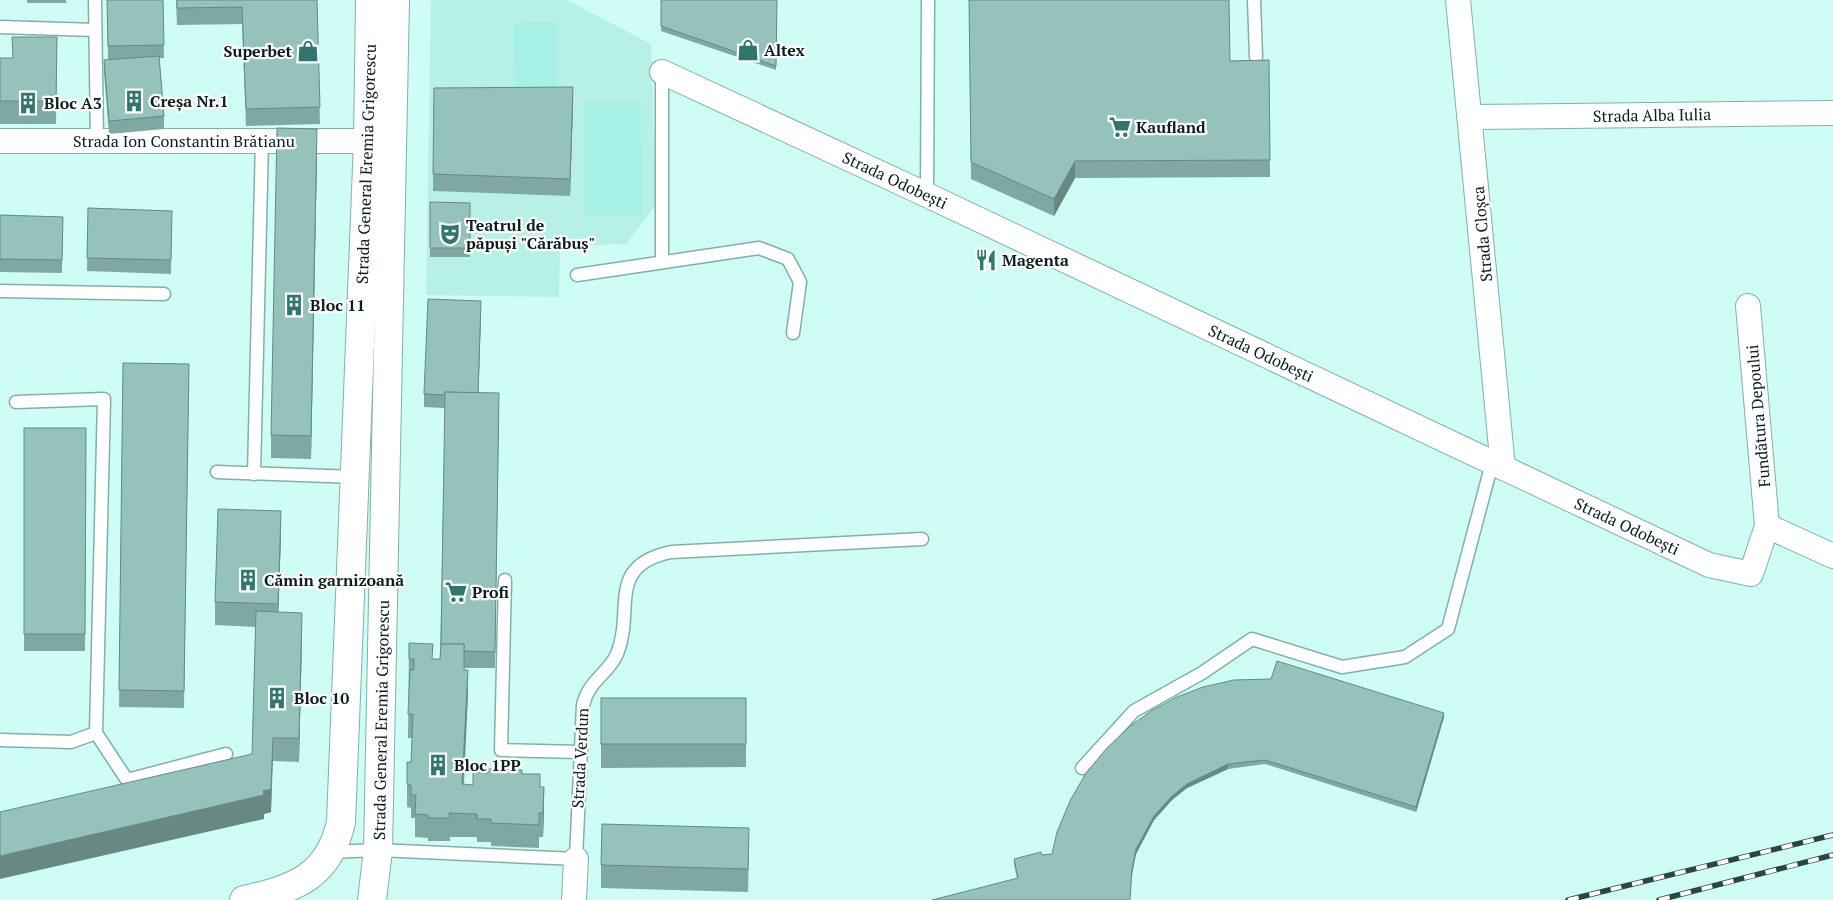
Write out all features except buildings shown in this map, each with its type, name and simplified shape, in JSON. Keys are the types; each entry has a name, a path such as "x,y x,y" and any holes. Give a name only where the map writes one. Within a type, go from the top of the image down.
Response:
{"street":[{"name":"Strada General Eremia Grigorescu","path":"244,900 265,895 294,884 318,868 331,852 337,840 341,822 368,141 370,0"},
{"name":"Strada General Eremia Grigorescu","path":"372,900 378,850 395,0"},
{"name":"Strada Cloșca","path":"1458,0 1470,117 1498,465"},
{"name":"Strada Odobești","path":"662,72 927,195 1709,565 1751,574 1767,526"},
{"name":"Strada Alba Iulia","path":"1470,117 1833,113"},
{"name":"Strada Ion Constantin Brătianu","path":"0,141 368,141"},
{"name":"Fundătura Depoului","path":"1748,306 1767,526"},
{"path":"1767,526 1833,556"},
{"path":"574,900 576,859"}],"lane":[{"path":"94,0 97,141"},
{"path":"927,195 928,0"},
{"path":"1254,0 1256,57"},
{"path":"0,27 95,30"},
{"path":"662,72 662,262"},
{"path":"254,474 262,140"},
{"path":"577,276 759,248 788,259 800,282 793,333"},
{"path":"0,291 164,294"},
{"path":"16,402 104,400 96,733 127,780 226,754"},
{"path":"1082,768 1134,711 1202,673 1252,639 1342,667 1405,658 1448,629 1498,465"},
{"path":"217,472 355,477"},
{"name":"Strada Verdun","path":"576,859 581,720 585,693 616,655 621,641 626,589 633,573 640,564 653,556 671,552 922,539"},
{"path":"505,580 501,750 580,752"},
{"path":"0,740 72,742 96,733"},
{"path":"331,852 378,850 576,859"}],"shaded area":[{"path":"431,0 567,0 651,44 656,205 626,244 560,246 559,297 426,295"}],"green space":[{"path":"556,22 557,93 515,93 514,23"},
{"path":"584,103 641,103 642,215 585,215"}],"railway":[{"path":"1568,900 1833,835"},
{"path":"1659,900 1833,855"}],"place":[{"name":"Altex","path":"748,50"},
{"name":"Superbet","path":"308,51"},
{"name":"Creșa Nr.1","path":"134,101"},
{"name":"Bloc A3","path":"28,103"},
{"name":"Kaufland","path":"1120,127"},
{"name":"Teatrul de păpuși \"Cărăbuș\"","path":"450,234"},
{"name":"Magenta","path":"986,260"},
{"name":"Bloc 11","path":"294,305"},
{"name":"Cămin garnizoană","path":"248,580"},
{"name":"Profi","path":"456,592"},
{"name":"Bloc 10","path":"277,698"},
{"name":"Bloc 1PP","path":"438,765"}]}
